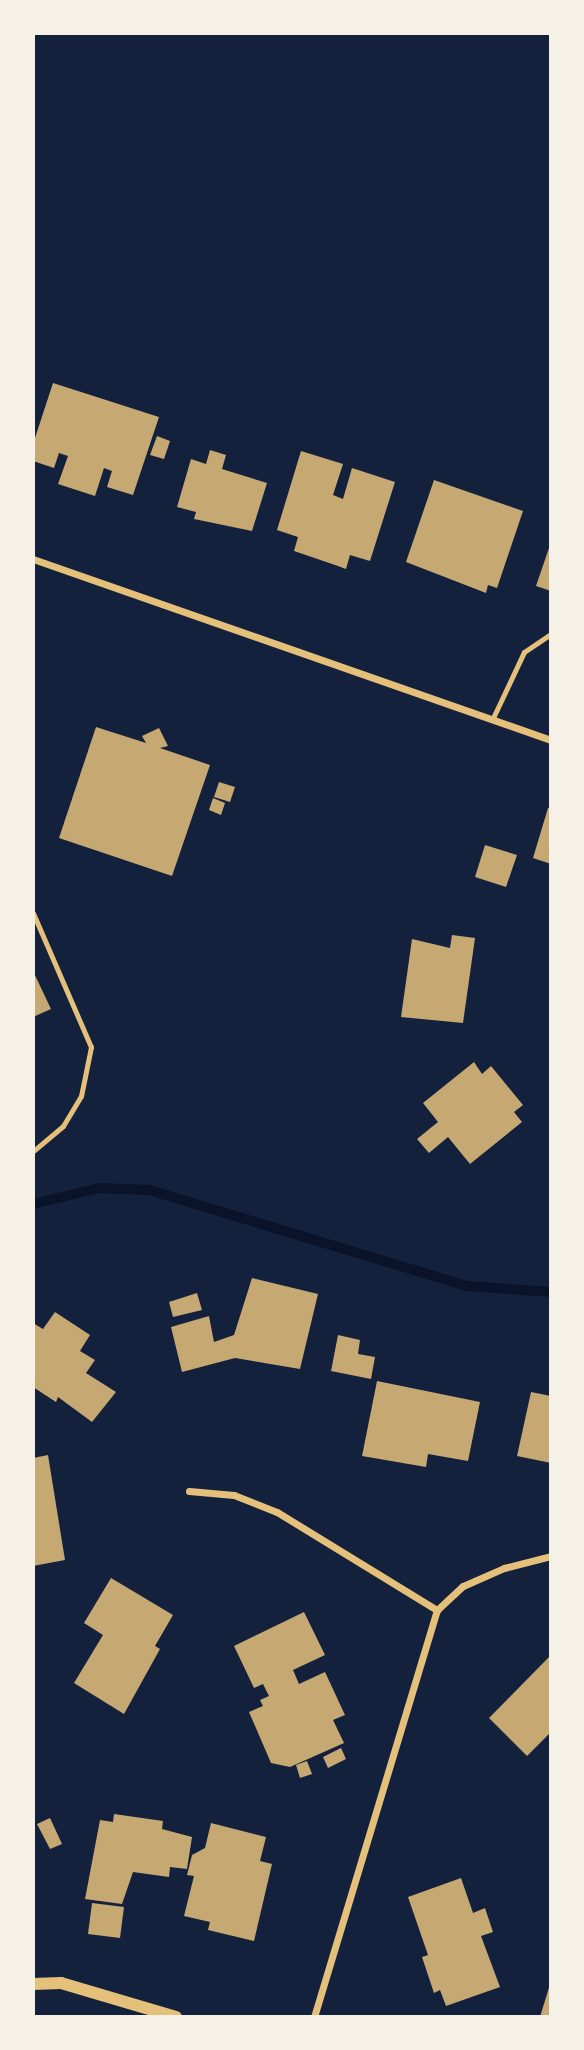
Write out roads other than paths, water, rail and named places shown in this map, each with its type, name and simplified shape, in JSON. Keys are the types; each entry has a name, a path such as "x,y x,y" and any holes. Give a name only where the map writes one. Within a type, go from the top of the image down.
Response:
{"street":[{"path":"33,559 551,740"},
{"path":"189,1490 234,1495 277,1512 437,1610"},
{"path":"314,2017 437,1610 463,1586 504,1568 551,1556"},
{"path":"33,1984 61,1983 176,2017"}],"lane":[{"path":"492,720 513,668 524,652 551,634"},
{"path":"33,912 91,1047 81,1096 63,1126 33,1151"}],"waterway":[{"path":"33,1204 99,1188 149,1190 466,1286 551,1292"}]}
